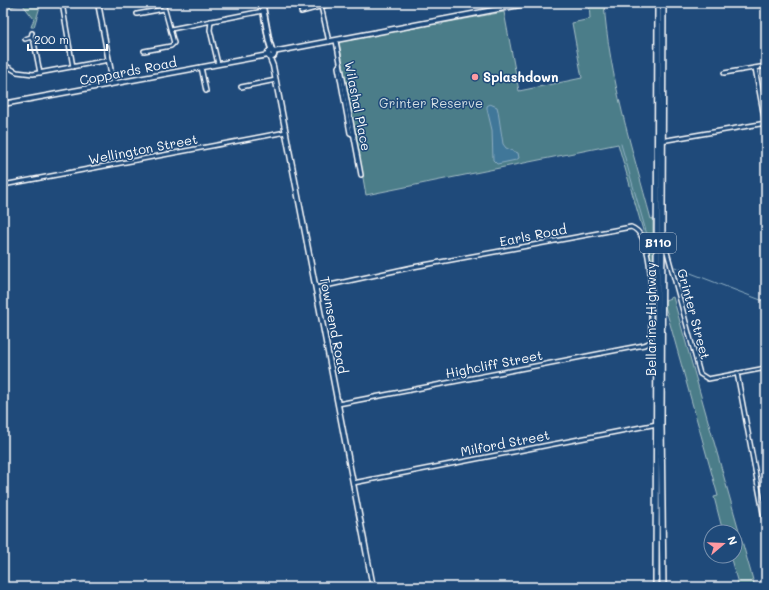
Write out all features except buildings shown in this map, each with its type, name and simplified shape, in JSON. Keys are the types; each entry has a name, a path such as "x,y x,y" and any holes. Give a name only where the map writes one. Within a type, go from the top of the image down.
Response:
{"highway":[{"name":"Bellarine Highway","path":"657,342 662,253 658,3"},
{"name":"Bellarine Highway","path":"663,3 657,342 663,587"},
{"path":"658,245 662,253"},
{"name":"Bellarine Highway","path":"656,587 659,423"}],"main road":[{"name":"Townsend Road","path":"262,3 271,53"}],"street":[{"path":"62,3 73,67"},
{"path":"98,3 113,84"},
{"path":"144,51 173,45 174,42 171,29 163,3"},
{"path":"301,12 334,3"},
{"name":"Coppards Road","path":"3,104 530,3"},
{"path":"321,6 329,42"},
{"path":"137,14 164,9"},
{"path":"171,29 263,11"},
{"path":"211,21 210,30 218,64"},
{"path":"32,33 31,37 34,42 40,73"},
{"path":"24,39 31,37"},
{"name":"Wilashal Place","path":"336,41 361,175"},
{"name":"Townsend Road","path":"271,53 373,587"},
{"path":"3,64 12,70 21,73 40,73 109,60"},
{"path":"724,73 766,66"},
{"path":"201,67 206,91"},
{"path":"661,142 765,123 755,68"},
{"path":"241,87 276,80"},
{"name":"Wellington Street","path":"3,185 286,132"},
{"name":"Earls Road","path":"316,288 428,264 631,227 640,234 650,267 652,280 651,328 657,342"},
{"name":"Grinter Street","path":"662,232 700,374 708,378 766,368"},
{"name":"Grinter Street","path":"662,253 669,262"},
{"name":"Highcliff Street","path":"338,404 657,342"},
{"path":"737,373 766,529"},
{"name":"Milford Street","path":"353,483 659,423"}],"green space":[{"path":"14,3 41,3 34,27 31,27 34,19 23,5 10,8 9,6"},
{"name":"Grinter Reserve","path":"589,3 604,3 611,58 622,112 651,219 653,218 653,265 618,144 366,195 339,42 435,24 442,25 443,23 504,12 519,91 582,78 572,23 590,19"},
{"path":"673,297 737,524 721,524 714,497 718,496 665,306 665,300"},
{"path":"743,545 755,587 739,587 732,564 743,564"}],"water":[{"path":"490,104 497,107 503,144 506,148 518,153 519,158 516,160 497,164 493,160 492,130 487,109 487,106"}],"waterway":[{"path":"621,144 652,252"},
{"path":"675,267 766,302"}],"place":[{"name":"Splashdown","path":"475,77"}]}
